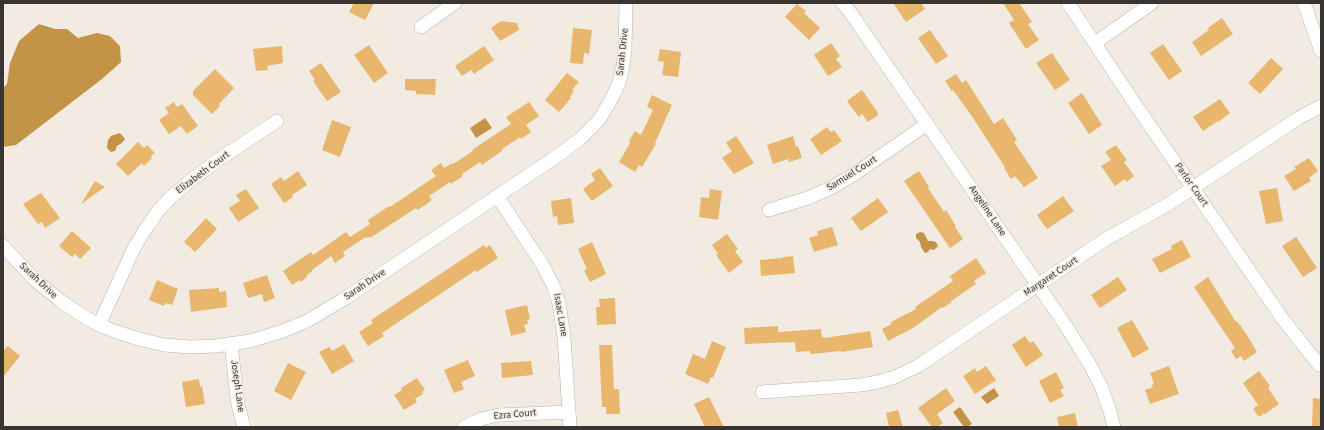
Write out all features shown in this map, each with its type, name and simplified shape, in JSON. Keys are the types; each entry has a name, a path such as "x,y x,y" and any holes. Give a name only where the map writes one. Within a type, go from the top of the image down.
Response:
{"street":[{"path":"421,27 455,3"},
{"name":"Sarah Drive","path":"3,246 35,280 62,302 99,325 114,332 139,340 164,345 190,347 231,345 283,331 307,321 344,299 560,154 581,138 599,120 619,83 623,66 626,32 626,3"},
{"name":"Angeline Lane","path":"842,3 850,12 927,124 1089,363 1101,386 1110,410 1114,427"},
{"name":"Parlor Court","path":"1068,3 1282,318 1319,365"},
{"path":"1095,43 1152,3"},
{"path":"1304,3 1321,51"},
{"name":"Margaret Court","path":"762,392 861,385 895,377 918,366 1116,233 1166,206 1297,119 1321,106"},
{"name":"Elizabeth Court","path":"99,325 134,248 158,211 170,198 190,181 218,160 277,121"},
{"name":"Samuel Court","path":"769,210 808,198 833,187 927,124"},
{"name":"Isaac Lane","path":"497,196 542,264 554,287 559,303 564,337 570,427"},
{"name":"Joseph Lane","path":"231,345 238,405 244,427"},
{"name":"Ezra Court","path":"464,427 481,419 499,415 569,412"}],"shaded area":[{"path":"39,24 55,29 67,29 78,38 97,33 110,36 120,46 121,62 102,79 16,145 3,147 3,88 7,84 10,63 19,41"},
{"path":"485,118 492,128 476,138 470,128"},
{"path":"120,133 125,139 117,146 115,151 111,152 107,148 108,140 111,136"},
{"path":"920,232 924,233 928,241 936,242 938,246 934,250 930,249 925,253 920,242 916,238 916,234"},
{"path":"994,388 999,396 987,404 981,397"},
{"path":"960,407 972,424 967,427 964,427 953,412"}],"building":[{"path":"354,3 374,3 365,20 349,12"},
{"path":"893,3 921,3 925,9 906,22"},
{"path":"1003,3 1019,3 1032,22 1028,24 1039,40 1026,49 1009,23 1014,20"},
{"path":"797,4 806,11 804,13 820,28 809,40 785,17"},
{"path":"1222,18 1233,34 1201,56 1192,42 1209,30 1208,28"},
{"path":"501,21 517,23 519,30 500,41 491,28"},
{"path":"573,28 592,30 589,54 584,53 583,64 570,63"},
{"path":"930,30 948,56 936,64 918,38"},
{"path":"831,43 840,56 836,59 842,67 828,76 814,55"},
{"path":"1163,44 1182,71 1169,80 1150,53"},
{"path":"369,45 388,73 374,83 354,55"},
{"path":"282,46 283,63 267,66 268,70 256,71 253,49"},
{"path":"484,46 494,60 474,74 471,70 462,76 455,66"},
{"path":"660,49 681,52 678,77 662,75 664,62 658,61"},
{"path":"1052,53 1070,80 1055,90 1036,63"},
{"path":"1271,58 1283,69 1260,94 1248,83"},
{"path":"321,63 341,92 327,101 313,81 315,80 309,71"},
{"path":"215,69 234,88 212,114 193,95 193,91"},
{"path":"567,73 579,82 572,90 574,91 570,97 571,98 559,112 545,100"},
{"path":"956,74 962,83 966,80 994,124 1003,118 1017,140 1014,142 1038,178 1024,187 1015,176 1011,179 1004,168 1005,167 971,115 945,81"},
{"path":"405,79 436,79 435,95 416,94 416,91 405,90"},
{"path":"862,90 878,113 878,115 868,122 862,114 859,117 847,101"},
{"path":"1082,93 1102,125 1089,134 1068,103"},
{"path":"652,95 672,105 655,143 656,144 642,167 639,165 635,172 619,162 635,131 641,135 653,110 647,107"},
{"path":"1220,99 1230,113 1203,131 1193,117"},
{"path":"174,102 177,107 182,104 198,126 187,134 181,126 169,134 159,120 169,113 165,108"},
{"path":"529,102 539,116 526,125 531,132 521,139 520,137 502,149 503,150 482,165 480,162 462,174 463,176 451,184 450,182 429,196 432,200 418,210 416,208 370,238 366,237 343,252 345,256 335,263 331,256 312,270 306,276 307,277 292,285 283,271 311,252 313,255 346,232 350,237 370,224 368,220 436,176 431,170 441,163 444,168 452,163 453,164 511,124 506,117"},
{"path":"332,120 351,127 340,157 322,150"},
{"path":"827,127 831,132 834,130 842,141 821,155 810,139"},
{"path":"736,136 754,163 734,174 722,158 732,151 726,143"},
{"path":"793,136 796,147 798,146 802,158 789,162 788,159 773,164 767,145"},
{"path":"138,142 144,148 147,145 155,153 144,166 142,163 128,176 116,164"},
{"path":"1116,145 1127,160 1124,162 1134,176 1126,182 1125,179 1115,186 1101,166 1111,160 1105,152"},
{"path":"1309,158 1318,171 1309,178 1311,181 1294,191 1284,176 1296,169 1294,167"},
{"path":"600,168 613,186 592,201 583,189 595,180 591,174"},
{"path":"298,171 307,185 292,195 293,197 284,203 271,184 281,177 284,181"},
{"path":"919,171 929,187 928,188 944,212 946,210 963,239 950,248 904,181"},
{"path":"95,181 105,187 81,204"},
{"path":"1277,188 1283,221 1266,224 1259,191"},
{"path":"246,189 259,208 238,222 229,208 240,201 236,195"},
{"path":"710,189 722,191 718,220 699,217 701,197 709,198"},
{"path":"41,193 60,218 45,228 42,222 38,224 23,204"},
{"path":"1063,196 1074,211 1047,229 1037,215"},
{"path":"571,198 574,223 558,225 557,216 553,217 551,201"},
{"path":"878,198 888,212 861,231 851,218"},
{"path":"206,218 217,229 195,252 184,242"},
{"path":"832,227 838,245 814,252 809,238 818,235 817,231"},
{"path":"72,231 91,248 80,259 75,254 72,257 59,246"},
{"path":"727,234 738,249 735,251 743,262 729,273 716,255 718,254 712,245"},
{"path":"1296,237 1317,268 1303,277 1282,246"},
{"path":"1182,240 1191,257 1160,273 1152,259 1172,249 1171,246"},
{"path":"592,242 606,274 590,282 584,270 587,269 578,249"},
{"path":"484,245 486,248 490,245 498,258 477,272 476,270 382,333 384,336 368,346 359,332 373,323 371,320"},
{"path":"793,256 795,273 761,276 760,260"},
{"path":"976,258 986,273 974,281 976,284 913,328 888,341 882,329 892,324 891,322 916,309 915,307 953,281 950,276"},
{"path":"267,275 275,298 264,302 262,294 248,298 243,283"},
{"path":"1118,277 1127,290 1100,308 1091,295"},
{"path":"1208,277 1257,352 1244,361 1241,356 1236,359 1231,351 1235,348 1194,287"},
{"path":"157,280 178,289 172,305 165,303 164,306 149,300"},
{"path":"219,288 219,292 226,291 227,307 191,312 189,290"},
{"path":"615,298 616,324 597,325 596,307 600,307 599,299"},
{"path":"527,305 530,319 527,320 528,324 524,325 526,332 511,336 505,310"},
{"path":"1132,320 1149,349 1133,358 1117,328"},
{"path":"778,326 778,332 821,329 822,337 824,338 870,331 873,347 841,352 811,354 810,351 796,352 795,342 745,344 744,328"},
{"path":"1025,336 1030,343 1033,341 1043,355 1026,367 1012,345"},
{"path":"712,341 726,347 713,378 711,377 708,384 685,374 693,354 705,359"},
{"path":"344,344 354,361 332,374 319,352 329,347 332,351"},
{"path":"599,345 612,345 614,389 619,389 620,414 606,414 606,407 602,407"},
{"path":"8,346 20,356 3,377 3,351"},
{"path":"468,360 475,376 461,382 464,389 454,393 444,370"},
{"path":"531,361 533,375 502,378 501,363"},
{"path":"288,363 306,372 291,400 274,391"},
{"path":"986,366 996,380 975,394 963,376 975,368 977,372"},
{"path":"1169,366 1179,394 1150,404 1145,390 1153,387 1152,384 1154,383 1150,373"},
{"path":"1259,371 1270,386 1268,388 1279,404 1259,417 1253,409 1258,405 1243,383"},
{"path":"1056,372 1064,388 1060,390 1064,396 1050,403 1039,381"},
{"path":"417,378 425,390 422,392 423,394 415,399 417,402 404,410 394,395 402,390 401,388"},
{"path":"199,379 200,387 202,386 205,404 186,407 182,382"},
{"path":"946,388 955,401 937,414 943,423 937,427 932,427 918,408"},
{"path":"709,397 724,427 705,427 694,404"},
{"path":"1313,398 1321,399 1321,427 1312,427"},
{"path":"898,410 903,427 889,427 886,413"},
{"path":"1075,413 1078,427 1059,427 1057,417"}]}
